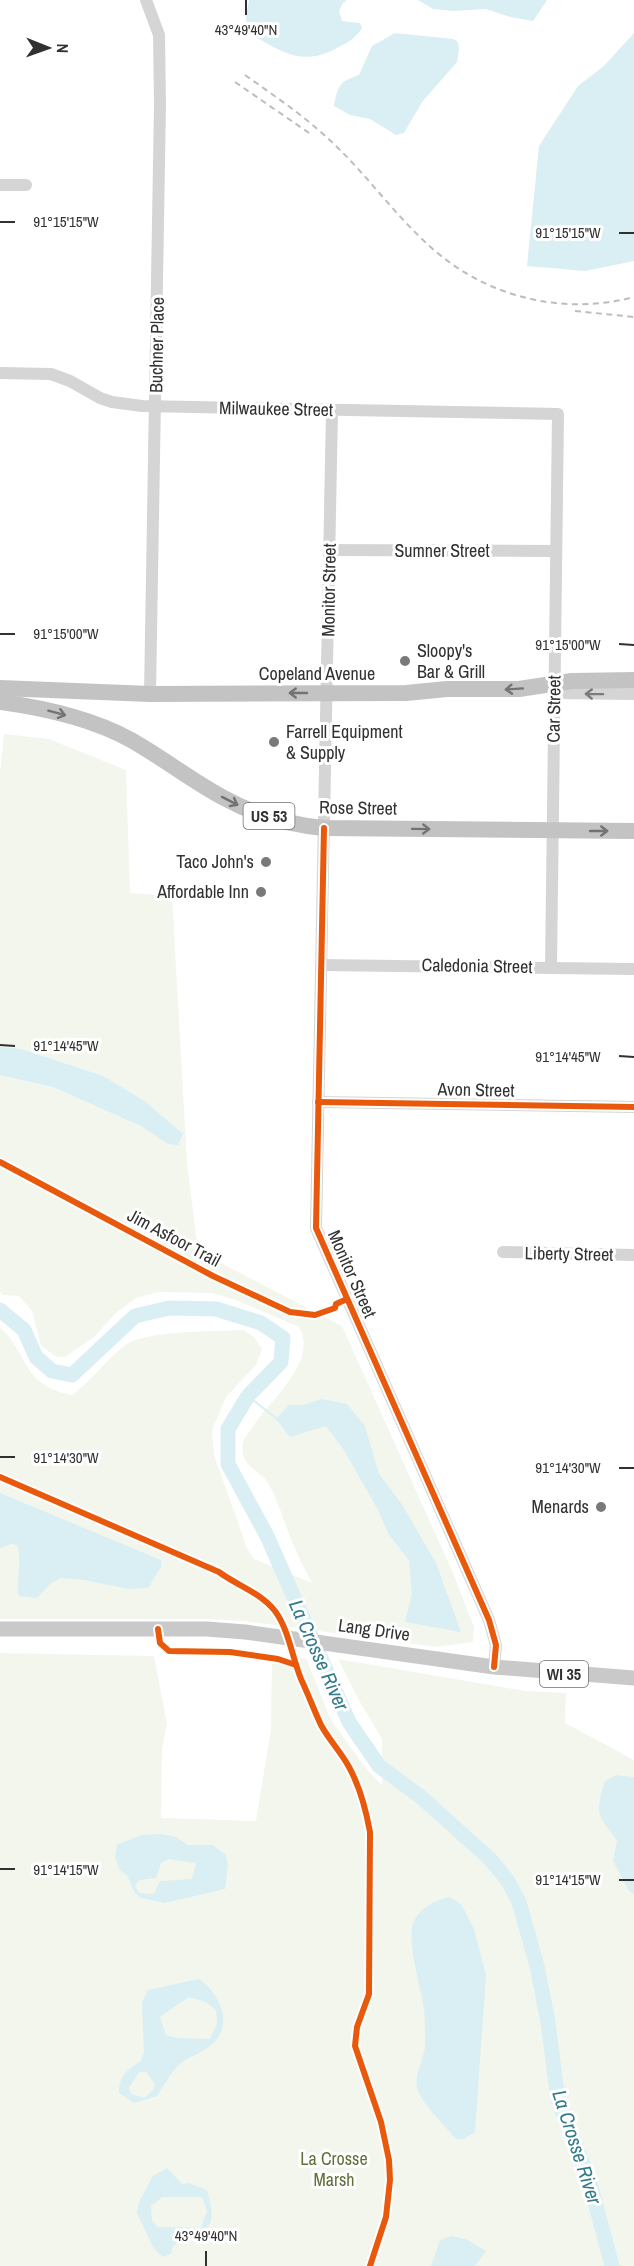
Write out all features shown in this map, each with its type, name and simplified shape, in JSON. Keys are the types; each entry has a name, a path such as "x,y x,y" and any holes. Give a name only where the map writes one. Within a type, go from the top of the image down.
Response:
{"highway":[{"name":"Copeland Avenue","path":"0,688 150,693 406,693 554,688 572,681 634,680"},
{"name":"Rose Street","path":"0,702 32,706 93,723 129,739 226,799 250,811 300,825 324,828 634,831"}],"main road":[{"name":"Lang Drive","path":"0,1629 207,1629 279,1636 494,1667 634,1678"}],"street":[{"name":"Buchner Place","path":"146,0 159,35 156,407 150,693"},
{"path":"0,185 26,185"},
{"name":"Milwaukee Street","path":"0,373 51,374 112,402 156,407 558,414"},
{"name":"Monitor Street","path":"332,410 316,1228 489,1620 496,1646 494,1667"},
{"name":"Car Street","path":"550,967 558,414"},
{"name":"Sumner Street","path":"329,550 556,551"},
{"path":"554,688 634,694"},
{"name":"Caledonia Street","path":"321,965 634,969"},
{"name":"Avon Street","path":"318,1102 634,1107"},
{"name":"Liberty Street","path":"503,1252 634,1255"}],"green space":[{"path":"4,734 49,739 126,770 130,893 172,896 187,1163 198,1251 342,1326 453,1573 474,1627 473,1642 436,1647 244,1621 206,1619 0,1619 0,1327 17,1348 28,1368 43,1384 72,1395 112,1356 137,1339 166,1334 243,1330 254,1337 262,1349 256,1365 226,1397 212,1430 214,1455 247,1548 254,1559 312,1583 268,1483 247,1462 243,1451 243,1443 247,1435 298,1367 303,1353 303,1340 299,1327 236,1300 212,1293 158,1292 136,1298 116,1313 94,1337 65,1357 56,1357 41,1345 32,1311 19,1296 3,1295 0,1292 0,773"},
{"name":"La Crosse Marsh","path":"0,1653 154,1656 167,1724 162,1749 161,1818 256,1821 271,1729 272,1657 306,1658 331,1720 367,1770 382,1785 382,1739 338,1659 525,1691 566,1693 565,1723 634,1760 634,2266 0,2266"}],"shaded area":[{"path":"249,0 347,0 339,11 342,21 360,23 362,28 348,42 324,54 301,56 290,54 247,32 246,16"},
{"path":"418,0 547,0 533,21 510,17 486,9 453,11 433,9"},
{"path":"395,33 453,39 458,42 459,50 457,62 422,102 404,133 396,135 370,119 350,115 334,106 340,85 359,75 372,46"},
{"path":"634,33 634,261 585,271 527,266 539,146 578,86 604,66"},
{"path":"0,1047 21,1049 103,1076 146,1102 183,1134 178,1145 168,1144 141,1126 53,1087 0,1075"},
{"path":"322,1399 347,1404 365,1426 379,1474 401,1503 436,1563 461,1632 405,1622 412,1594 409,1560 389,1535 377,1508 344,1450 326,1426 290,1437 276,1419 289,1405 303,1405"},
{"path":"0,1493 161,1560 161,1567 148,1588 129,1589 84,1580 60,1578 50,1584 37,1598 19,1596 17,1545 12,1544 0,1548"},
{"path":"616,1775 634,1777 634,1894 629,1891 613,1861 617,1840 602,1819 599,1808 604,1782"},
{"path":"162,1834 176,1837 188,1845 213,1845 225,1854 228,1864 225,1889 165,1903 141,1898 135,1893 127,1875 120,1870 115,1857 117,1845 141,1835","holes":["169,1859 196,1863 192,1879 160,1881 154,1894 139,1893 135,1886 139,1880 156,1878 161,1863"]},
{"path":"449,1897 461,1904 474,1929 486,1975 475,2132 464,2139 456,2139 428,2107 417,2087 418,2070 425,2048 425,2026 423,2001 412,1950 412,1927 418,1914 426,1907"},
{"path":"199,1979 212,1991 221,2006 223,2023 213,2044 179,2065 157,2096 134,2103 119,2093 119,2087 125,2074 141,2061 144,2052 142,2003 148,1990","holes":["189,1997 206,2002 216,2010 217,2023 210,2039 177,2038 166,2035 160,2017","139,2072 146,2072 155,2084 154,2089 144,2098 131,2094 129,2088"]},
{"path":"167,2168 182,2184 189,2183 207,2190 212,2214 207,2228 202,2233 173,2246 171,2254 162,2257 153,2247 137,2213 139,2202 153,2176","holes":["162,2197 202,2197 207,2211 201,2228 158,2227 152,2221 151,2206"]},
{"path":"451,2236 466,2239 486,2251 475,2266 431,2266 440,2240"}],"waterway":[{"name":"La Crosse River","path":"0,1310 24,1330 36,1357 52,1371 72,1375 135,1316 169,1308 216,1309 261,1323 283,1338 281,1362 248,1396 228,1429 228,1464 267,1536 349,1722 379,1766 421,1797 490,1859 508,1881 519,1902 537,1966 548,2022 558,2100 590,2183 612,2266"},
{"path":"248,1396 277,1419"}],"railway":[{"path":"245,75 295,111 331,141 414,231 440,255 461,270 484,283 507,292 557,303 609,302 634,297"},
{"path":"235,82 312,135"},
{"path":"575,311 634,317"}],"cycle path":[{"path":"324,828 316,1228 489,1620 496,1645 494,1667"},
{"path":"318,1102 634,1107"},
{"name":"Jim Asfoor Trail","path":"0,1162 213,1276 290,1312 315,1315 335,1308 336,1304 347,1299"},
{"path":"0,1477 219,1572 269,1604 280,1618 301,1679 321,1725 346,1762 356,1782 370,1832 369,1994 357,2027 355,2046 381,2122 389,2160 390,2180 386,2217 370,2266"},
{"path":"158,1629 160,1643 169,1651 230,1652 278,1659 296,1665"}],"place":[{"name":"Sloopy's Bar & Grill","path":"405,661"},
{"name":"Farrell Equipment & Supply","path":"274,742"},
{"name":"Taco John's","path":"266,862"},
{"name":"Affordable Inn","path":"261,892"},
{"name":"Menards","path":"601,1507"}]}
